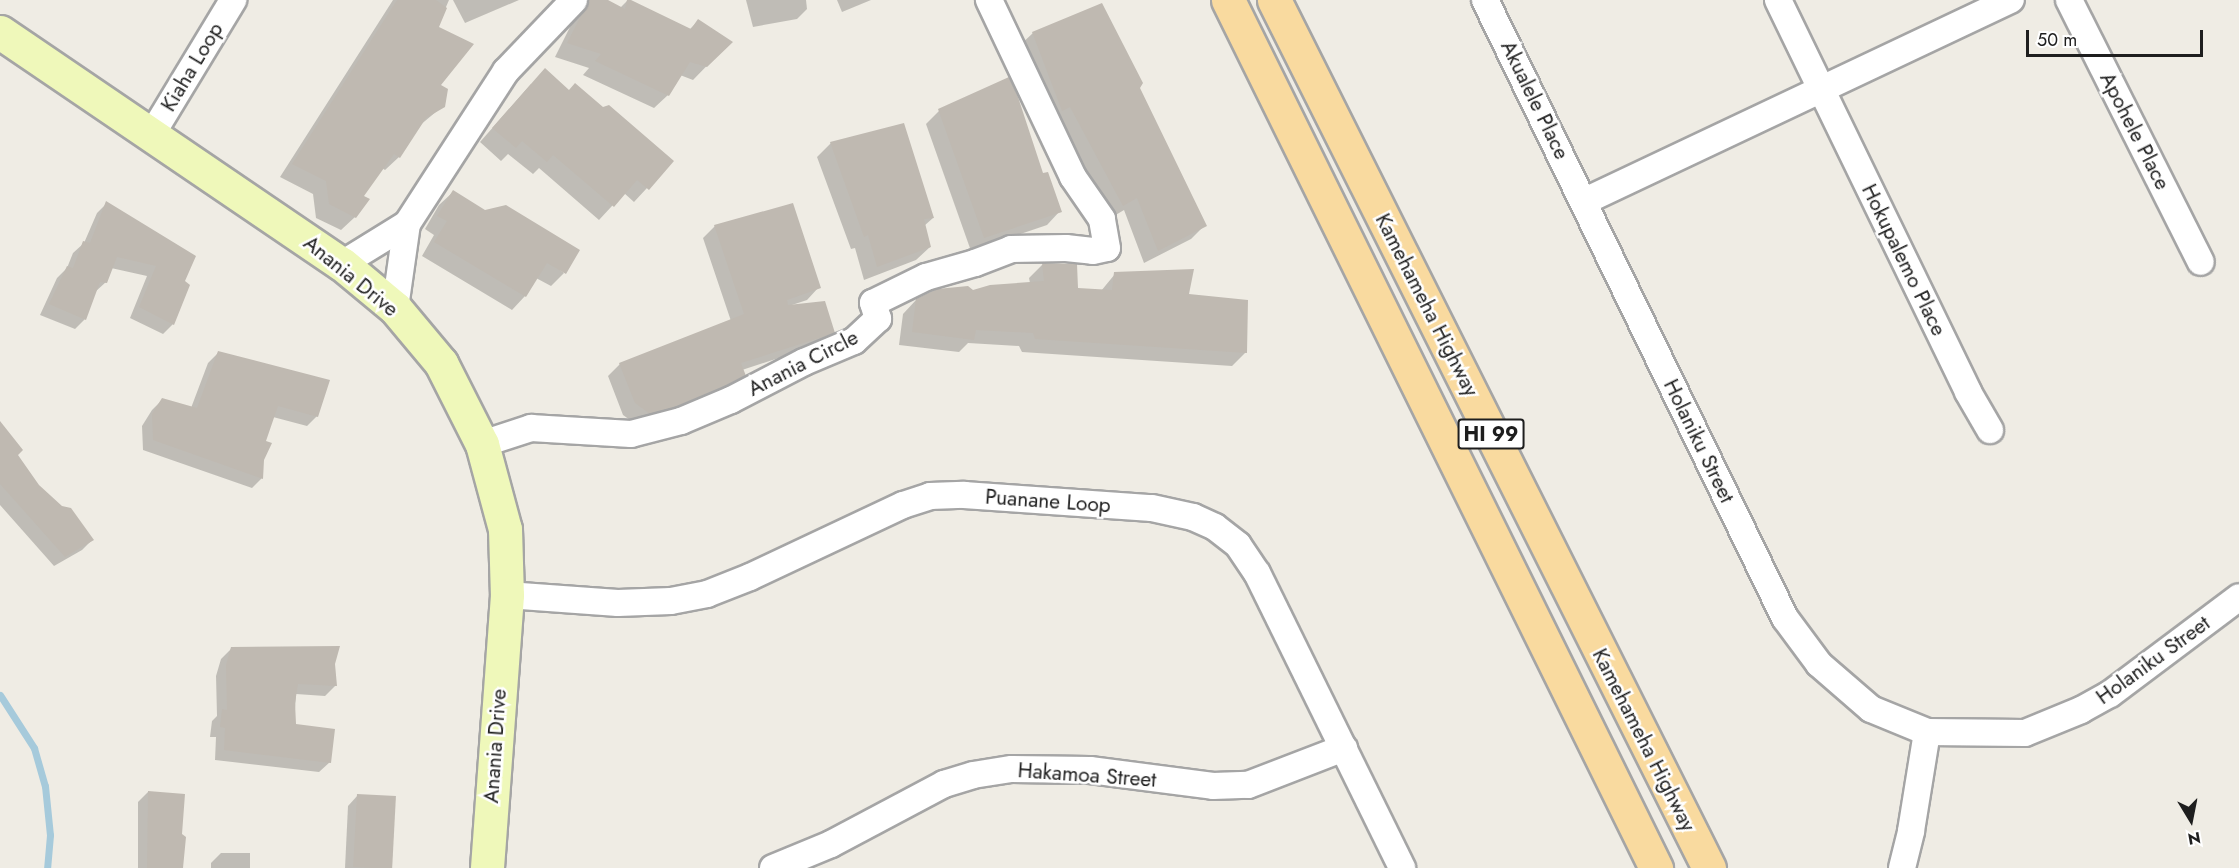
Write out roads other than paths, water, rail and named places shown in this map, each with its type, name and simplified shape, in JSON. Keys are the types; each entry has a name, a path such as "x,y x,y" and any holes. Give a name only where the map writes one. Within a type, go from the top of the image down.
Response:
{"main road":[{"name":"Kamehameha Highway","path":"1228,0 1656,868"},
{"name":"Kamehameha Highway","path":"1274,0 1709,868"}],"street":[{"name":"Kiaha Loop","path":"152,134 233,0"},
{"path":"395,308 407,224 506,71 574,0"},
{"name":"Anania Circle","path":"482,444 531,428 632,434 681,421 731,400 804,362 854,341 878,319 873,303 926,277 975,263 1011,249 1093,250 1107,248 1102,219 1073,177 989,0"},
{"name":"Akualele Place","path":"1485,0 1585,201"},
{"name":"Hokupalemo Place","path":"1778,0 1968,392 1990,430"},
{"path":"1585,201 2011,0"},
{"name":"Apohele Place","path":"2069,0 2201,262"},
{"name":"Anania Drive","path":"0,32 342,264 395,308 441,363 482,444 505,529 507,595 487,868"},
{"name":"Holaniku Street","path":"1585,201 1785,618 1819,664 1871,709 1927,732 2025,733 2081,710 2110,694 2239,597"},
{"path":"342,264 407,224"},
{"name":"Puanane Loop","path":"507,595 618,603 671,601 707,594 750,577 903,505 930,496 964,495 1152,508 1193,517 1215,527 1238,545 1257,573 1400,858 1402,868"},
{"path":"1902,868 1911,831 1927,732"},
{"name":"Hakamoa Street","path":"772,868 831,843 944,784 973,775 1012,769 1090,770 1213,786 1248,785 1344,748"}],"waterway":[{"path":"0,695 34,748 45,786 50,835 47,868"}]}
